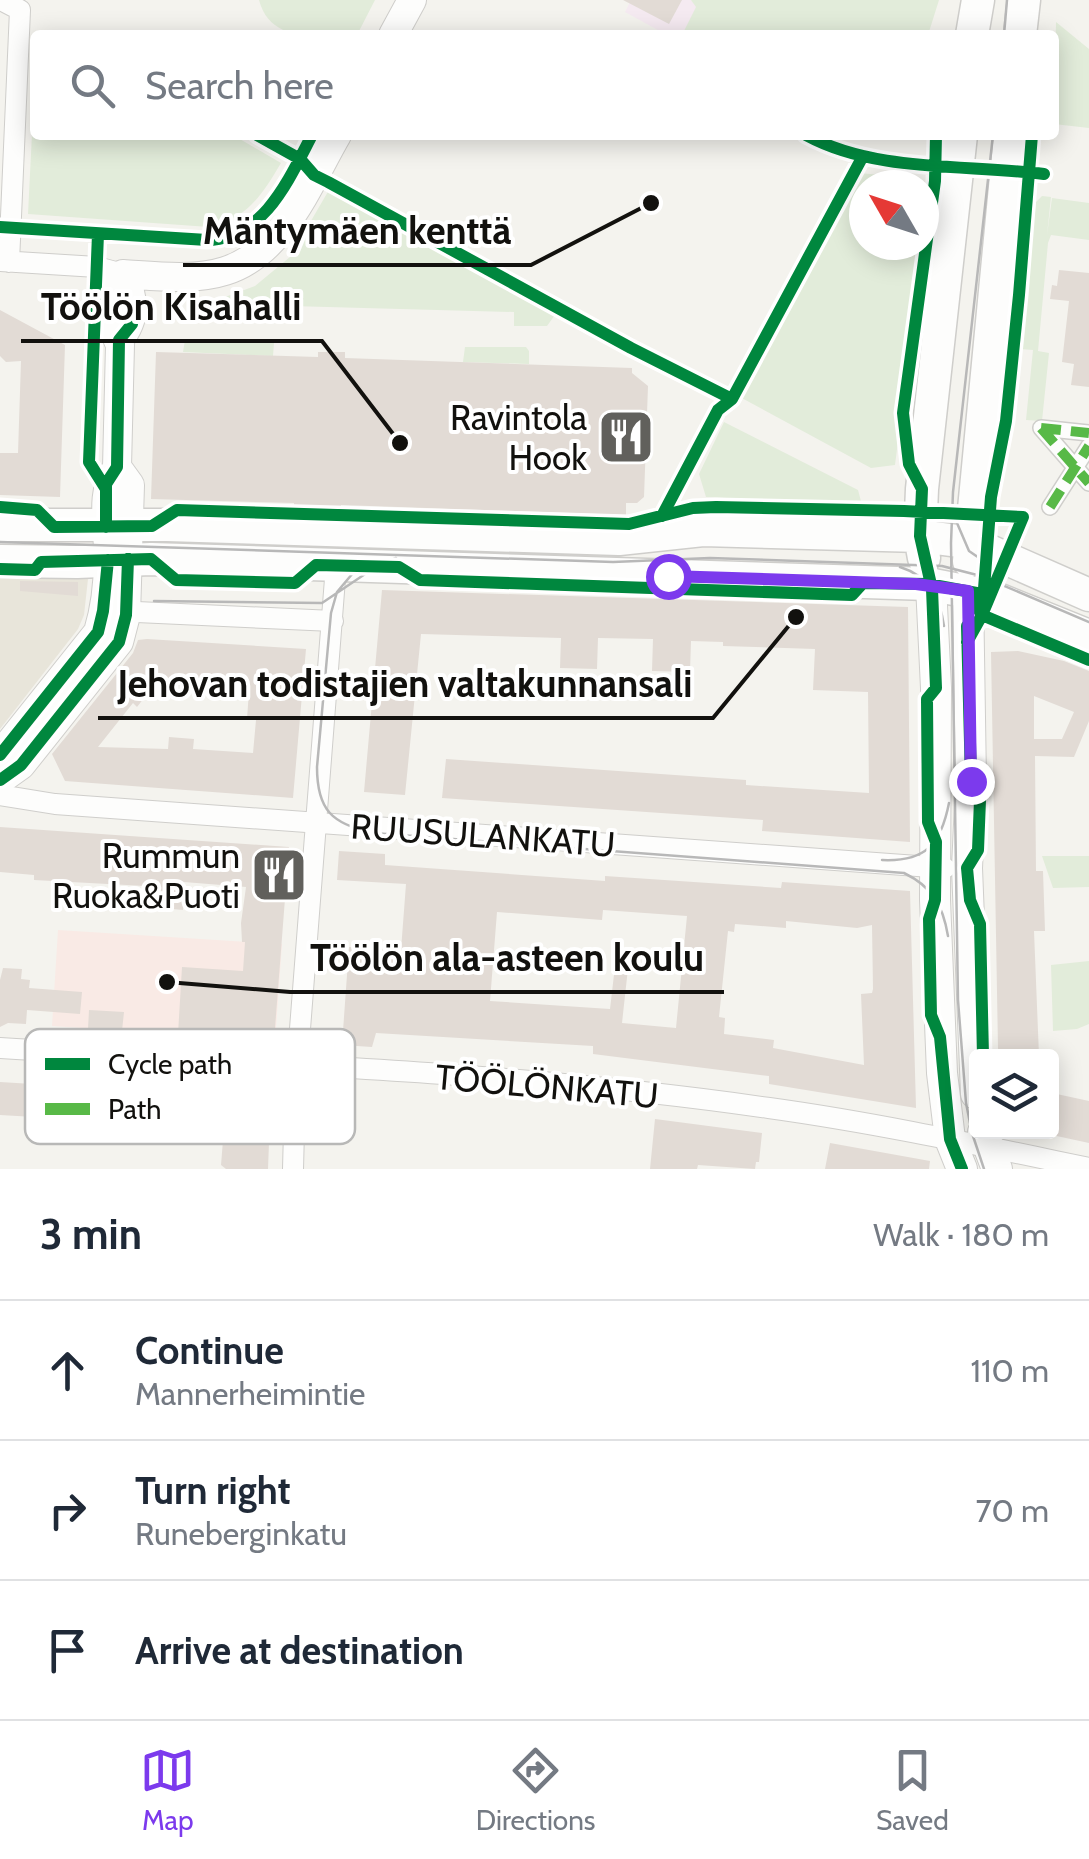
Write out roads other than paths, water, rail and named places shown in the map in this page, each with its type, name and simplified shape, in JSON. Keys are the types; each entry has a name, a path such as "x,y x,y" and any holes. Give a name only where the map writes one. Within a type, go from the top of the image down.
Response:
{"main road":[{"path":"973,30 978,0"},
{"path":"1021,30 1024,0"},
{"path":"960,140 923,477 920,536 931,585 942,1073 950,1139 962,1169"},
{"path":"974,1049 967,868 971,781 968,591 1009,140"},
{"path":"974,494 980,514 992,527 1089,570"},
{"path":"0,525 620,539 722,530 920,536 970,544 1089,595"},
{"path":"0,560 118,560 931,585 1009,603 1089,636"}],"street":[{"path":"0,0 20,10 4,261 96,267 124,274 195,276 224,272 245,262 277,235 334,140"},
{"path":"395,30 412,0"},
{"path":"0,780 21,764 119,642 114,611 118,526 130,485 118,467 120,340 132,324 132,293 124,274"},
{"path":"1089,433 1041,428 1089,483"},
{"path":"1050,506 1089,446"},
{"path":"301,1029 336,566"},
{"path":"114,611 333,620"},
{"path":"0,756 114,611"},
{"name":"RUUSULANKATU","path":"0,794 55,804 967,868"},
{"name":"TÖÖLÖNKATU","path":"0,1048 25,1050"},
{"name":"TÖÖLÖNKATU","path":"355,1071 623,1091 769,1108 1089,1168"},
{"path":"293,1169 294,1144"}],"tram line":[{"path":"1004,30 1007,0"},
{"path":"984,1169 966,1103 958,1000 951,543 953,492 992,140"},
{"path":"957,523 969,551 1001,573"},
{"path":"0,542 613,562 710,558 942,566 981,576 1089,622"},
{"path":"154,601 322,603 377,566 396,558"},
{"path":"900,567 926,582 940,606 944,626"},
{"path":"353,573 337,592 331,613 317,767 320,794 337,820 373,833 904,873 935,899 948,936"},
{"path":"882,860 910,858 929,848 941,829 949,803"}],"place":[{"name":"Mäntymäen kenttä","path":"651,203"},
{"name":"Ravintola Hook","path":"626,437"},
{"name":"Töölön Kisahalli","path":"400,443"},
{"name":"Jehovan todistajien valtakunnansali","path":"796,617"},
{"name":"Rummun Ruoka&Puoti","path":"279,875"},
{"name":"Töölön ala-asteen koulu","path":"167,982"}]}
